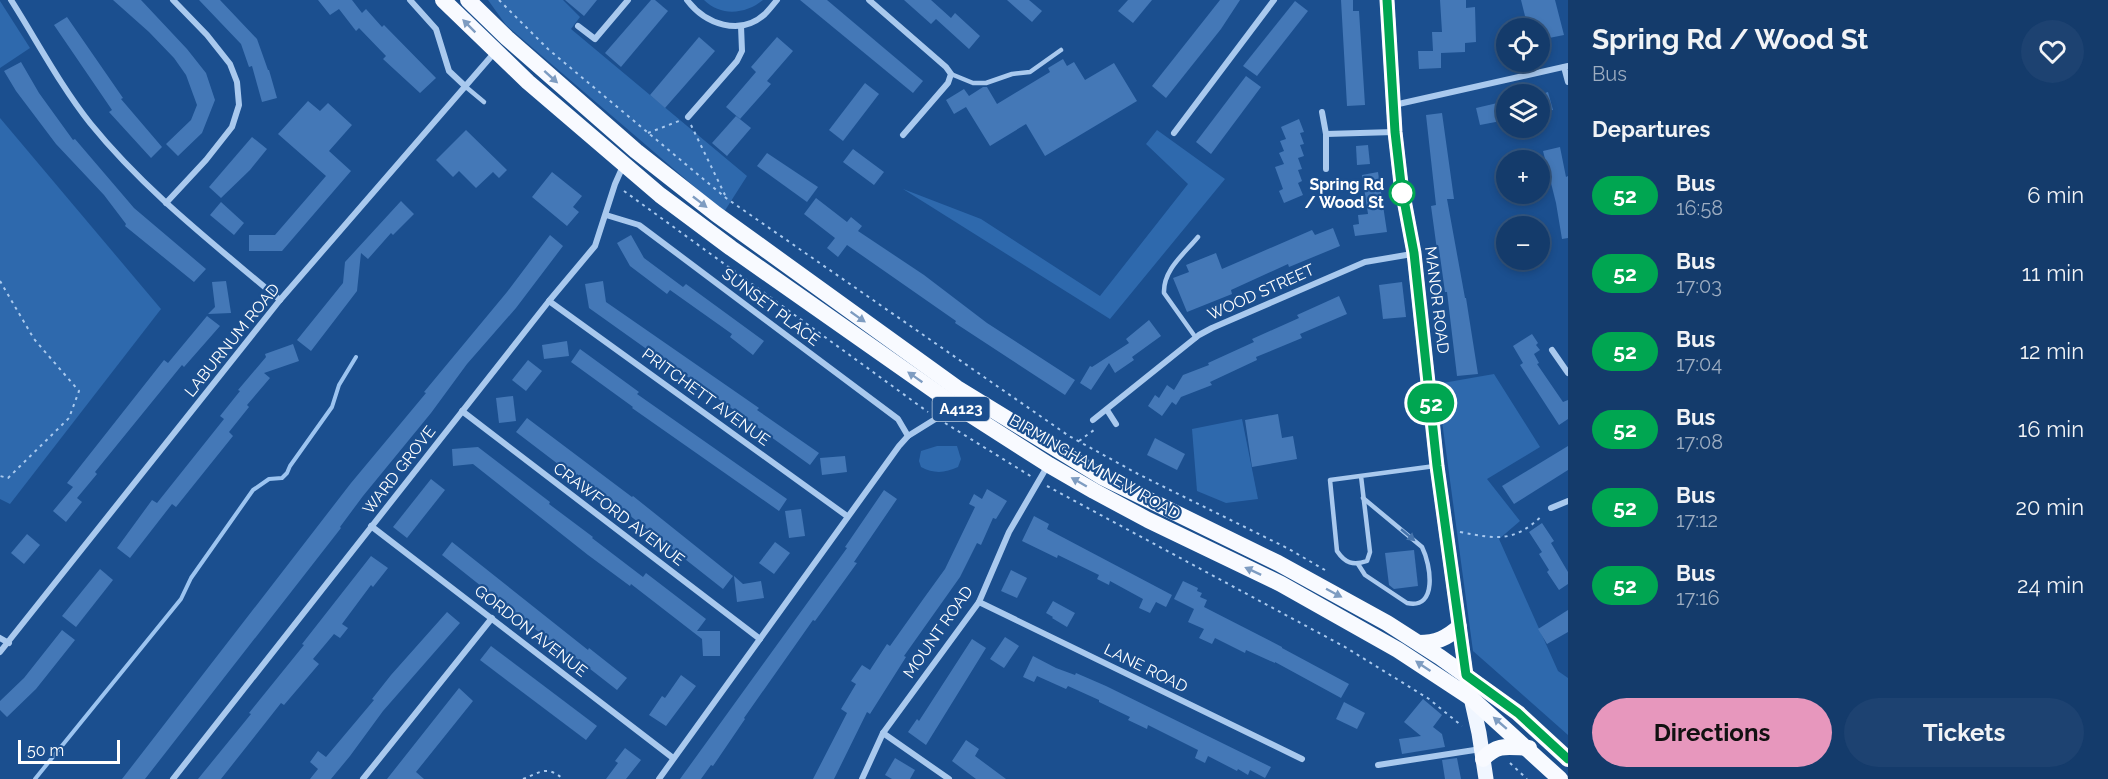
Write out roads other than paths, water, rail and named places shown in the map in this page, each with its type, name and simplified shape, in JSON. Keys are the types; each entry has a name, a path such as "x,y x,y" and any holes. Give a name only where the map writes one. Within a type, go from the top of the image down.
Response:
{"highway":[{"name":"BIRMINGHAM NEW ROAD","path":"443,0 495,52 624,166 731,248 949,401 1053,458 1102,477 1320,586 1419,643 1518,713 1568,759"},
{"name":"BIRMINGHAM NEW ROAD","path":"468,0 507,38 636,152 716,214 1053,458 1148,520 1281,584 1398,650 1471,698 1560,779"},
{"path":"495,52 507,38"},
{"path":"624,166 636,152"},
{"path":"1419,643 1432,643 1449,637 1459,627"},
{"path":"1481,750 1503,746 1528,748"}],"main road":[{"name":"MANOR ROAD","path":"1387,0 1395,132 1401,184 1414,253 1437,466 1459,627 1486,779"}],"street":[{"path":"11,0 89,122 126,165 166,203 280,300"},
{"path":"166,203 206,160 232,127 239,105 237,82 230,64 207,35 173,0"},
{"path":"410,0 436,29 449,71 466,87"},
{"path":"579,26 595,39 628,0"},
{"path":"687,0 693,8 718,24 741,26 765,15 777,0"},
{"path":"869,0 946,67 951,74 948,82 903,135"},
{"path":"1174,133 1274,0"},
{"path":"687,117 742,51 741,26"},
{"name":"LABURNUM ROAD","path":"0,652 280,300 495,52"},
{"path":"1394,105 1566,67 1568,82"},
{"path":"1322,112 1326,134 1326,169"},
{"path":"1326,134 1395,132"},
{"name":"WARD GROVE","path":"173,779 549,300 595,246 615,184 624,166"},
{"name":"SUNSET PLACE","path":"606,215 639,225 898,419 908,436"},
{"name":"WOOD STREET","path":"1094,419 1196,338 1224,322 1365,262 1414,253"},
{"name":"PRITCHETT AVENUE","path":"549,300 847,516"},
{"path":"1552,350 1568,373"},
{"path":"659,779 899,446 908,436 937,418 949,401"},
{"path":"1107,410 1116,424"},
{"name":"CRAWFORD AVENUE","path":"462,411 760,639"},
{"name":"MOUNT ROAD","path":"862,779 883,732 979,602 1010,532 1053,458"},
{"path":"1551,508 1568,501"},
{"name":"GORDON AVENUE","path":"371,526 673,759"},
{"name":"LANE ROAD","path":"979,602 1302,759"},
{"path":"363,779 492,618"},
{"path":"0,638 9,643"},
{"path":"883,732 949,779"},
{"path":"1378,765 1481,750"}],"lane":[{"path":"951,74 973,82 986,83 1012,74 1030,72 1061,50"},
{"path":"466,87 484,102"},
{"path":"1196,338 1164,294 1163,285 1166,275 1198,237"},
{"path":"1361,476 1370,552 1366,561 1351,564 1342,559 1337,551 1330,480 1437,466"},
{"path":"1358,564 1365,575 1407,603 1414,605 1422,603 1427,598 1429,590 1426,555 1422,547 1363,498"}],"waterway":[{"path":"35,779 181,599 191,578 253,490 269,479 282,478 287,473 332,407 339,385 356,357"}],"place":[{"name":"Spring Rd / Wood St","path":"1402,193"}]}
